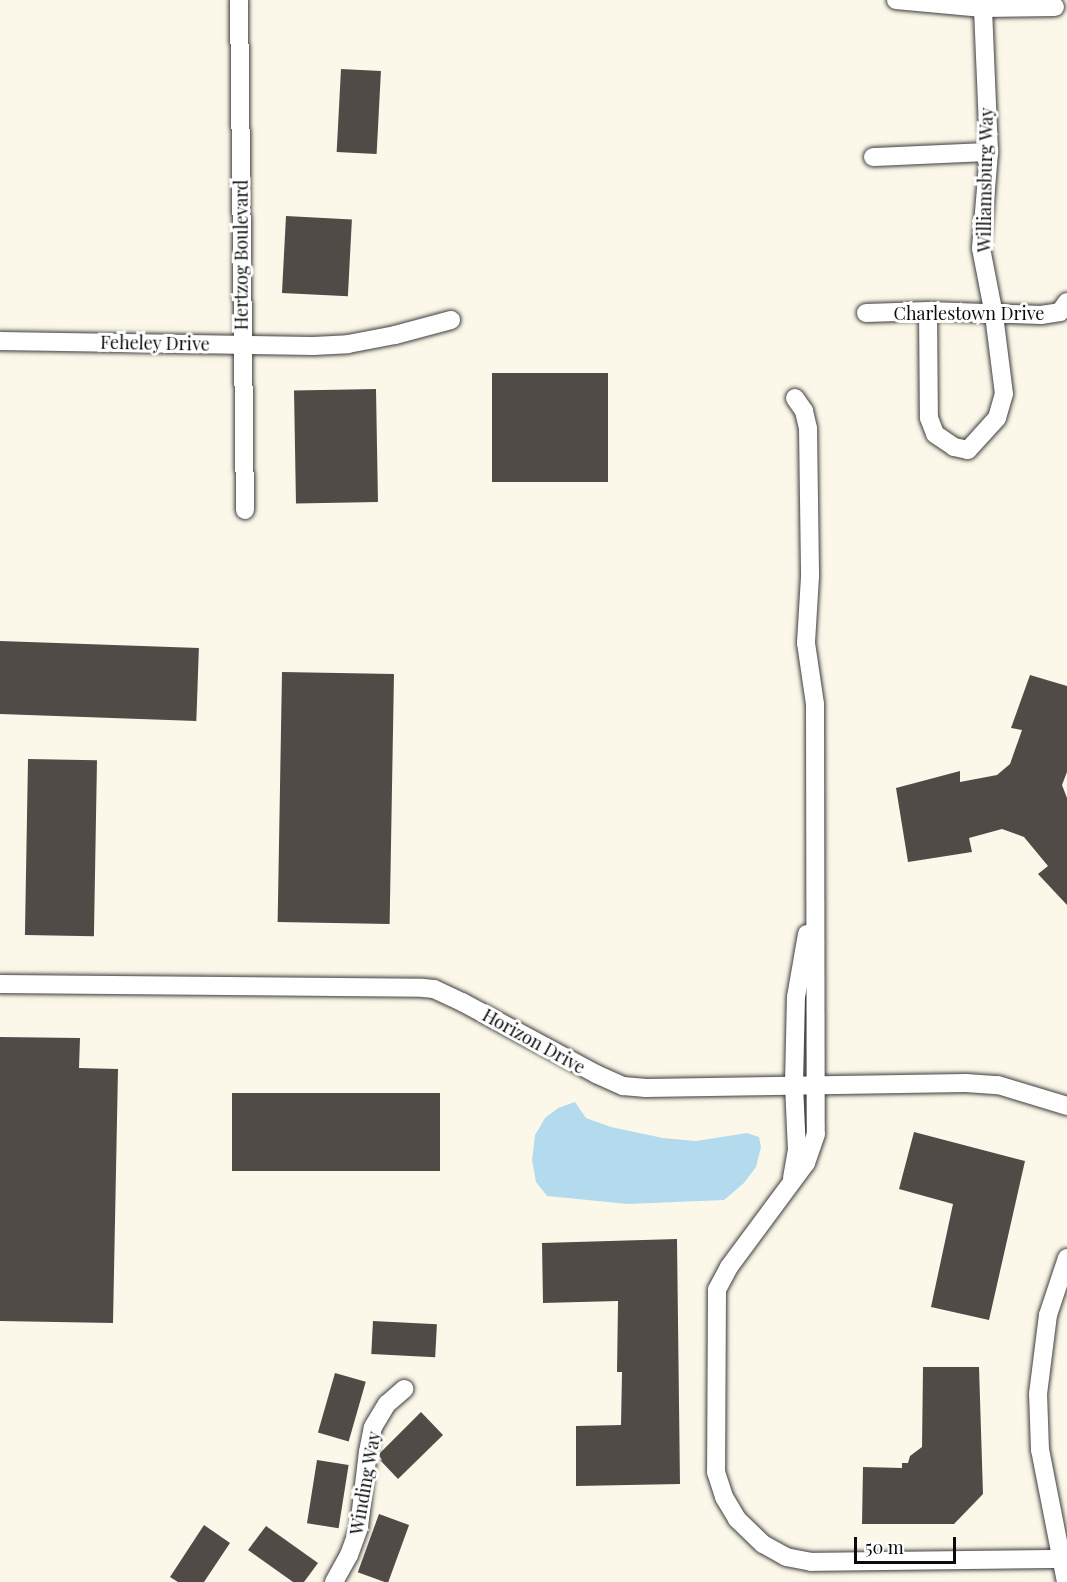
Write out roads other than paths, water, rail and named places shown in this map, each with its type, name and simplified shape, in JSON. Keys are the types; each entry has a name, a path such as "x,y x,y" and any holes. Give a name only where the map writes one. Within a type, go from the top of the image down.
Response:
{"street":[{"name":"Hertzog Boulevard","path":"239,0 245,510"},
{"path":"896,0 983,8 1055,8"},
{"name":"Williamsburg Way","path":"928,311 929,418 935,434 954,447 968,450 997,418 1004,394 994,315 981,248 989,152 983,8"},
{"path":"873,157 989,152"},
{"name":"Charlestown Drive","path":"866,313 928,311 1041,315 1060,312 1067,302"},
{"name":"Feheley Drive","path":"0,341 348,344 395,335 451,320"},
{"path":"795,398 807,420 808,436 810,577 806,634 815,704 813,904 815,1140 806,1163 729,1267 716,1297 715,1462 724,1497 737,1519 763,1544 786,1557 811,1562 1061,1559"},
{"path":"790,1182 796,1151 794,1084 797,978 813,904"},
{"name":"Horizon Drive","path":"0,984 434,989 623,1086 646,1088 816,1083 998,1085 1067,1106"},
{"path":"1066,1582 1040,1450 1038,1394 1046,1324 1067,1258"},
{"name":"Winding Way","path":"334,1582 356,1541 361,1520 373,1427 387,1404 404,1389"}],"water":[{"path":"575,1102 586,1118 611,1127 663,1138 696,1141 747,1133 759,1137 761,1147 756,1167 744,1183 724,1200 628,1204 547,1196 536,1182 532,1160 535,1135 545,1118 558,1108"}]}
